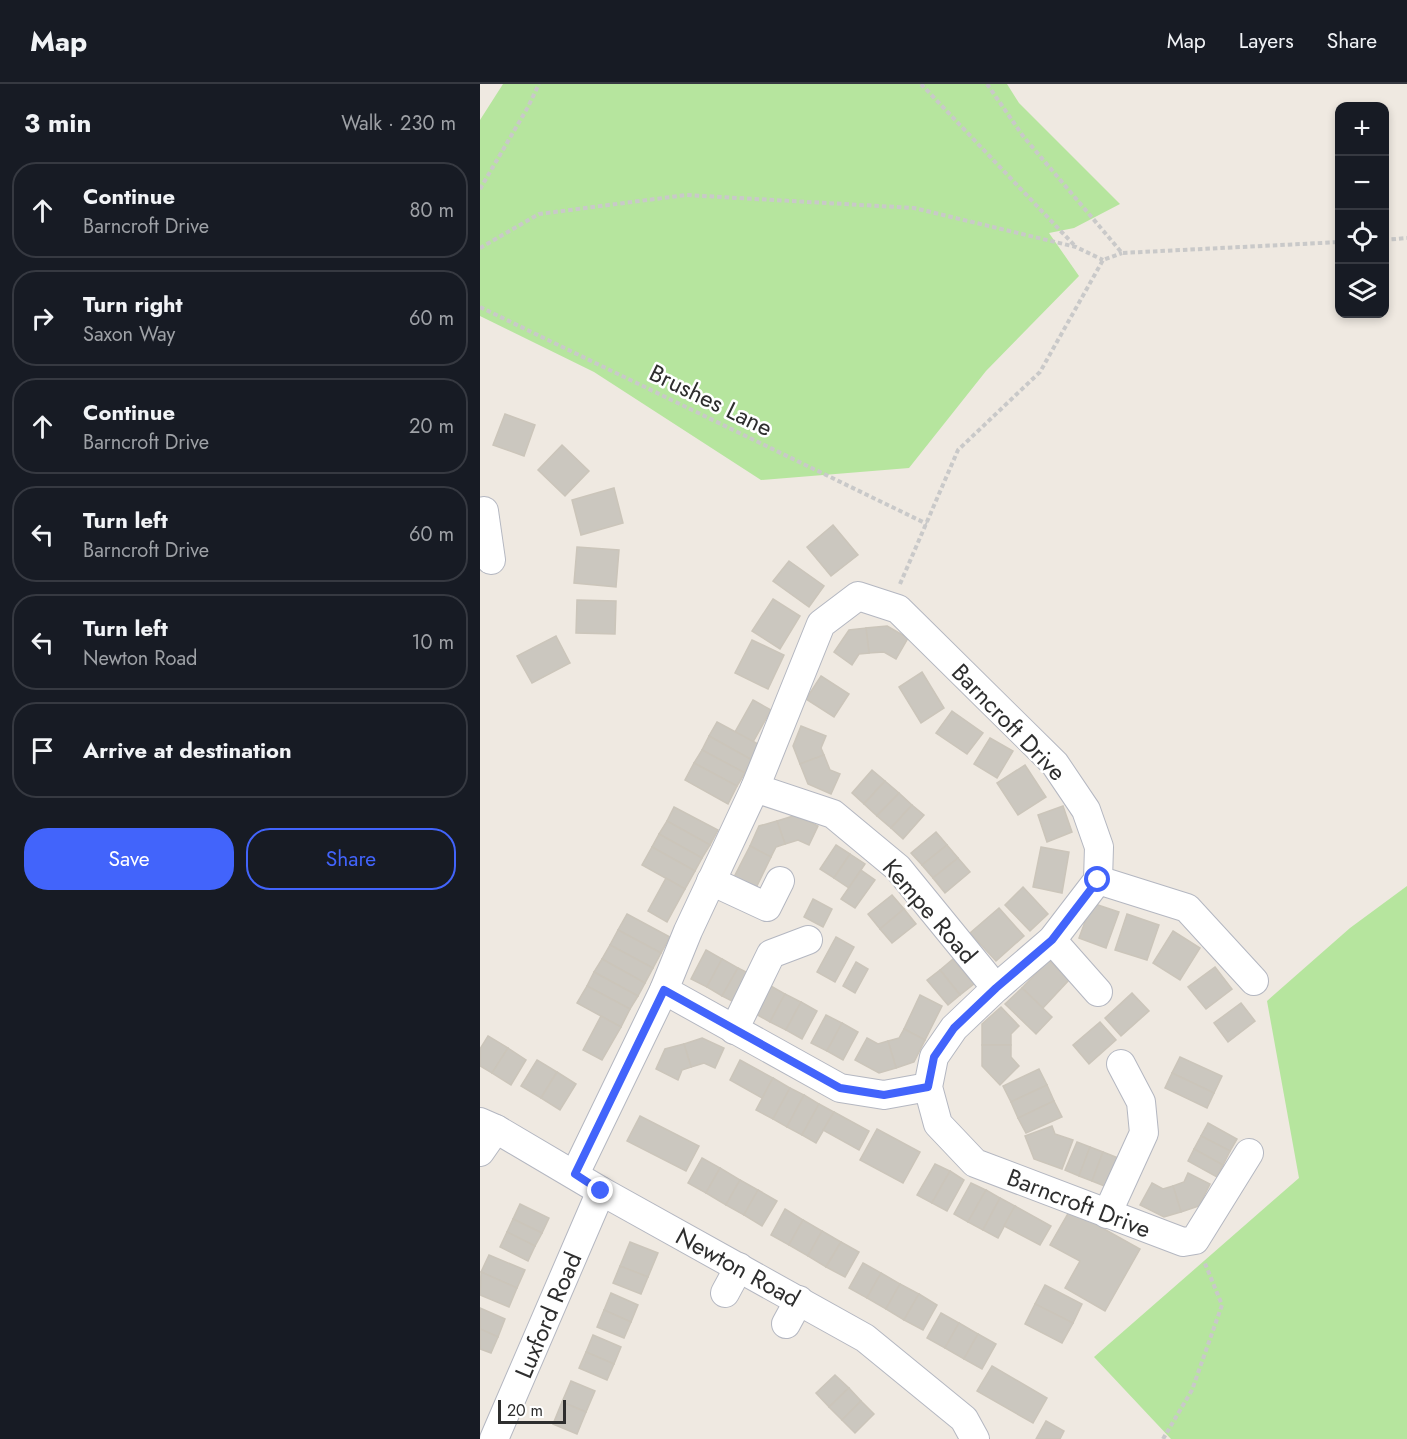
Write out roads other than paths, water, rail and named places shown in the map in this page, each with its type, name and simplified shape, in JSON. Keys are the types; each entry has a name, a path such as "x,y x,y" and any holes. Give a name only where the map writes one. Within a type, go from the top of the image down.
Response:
{"street":[{"name":"Barncroft Drive","path":"575,1174 664,990 688,931 755,788 821,624 858,596 898,609 1055,764 1086,810 1099,847 1098,880 1052,940 954,1028 934,1057 928,1087 938,1124 975,1163 1183,1242 1195,1240 1249,1153"},
{"name":"Kempe Road","path":"755,788 833,814 898,868 996,988"},
{"path":"1098,880 1187,908 1254,981"},
{"path":"711,881 767,907 780,881"},
{"path":"734,1030 771,954 808,940"},
{"path":"1052,940 1098,992"},
{"path":"664,990 840,1088 884,1095 928,1087"},
{"path":"1107,1214 1144,1133 1141,1102 1121,1064"},
{"path":"480,1152 488,1126"},
{"name":"Newton Road","path":"488,1126 739,1267 792,1312 865,1338 964,1419 975,1439"},
{"name":"Luxford Road","path":"494,1439 601,1191"},
{"path":"725,1293 739,1267"}]}
